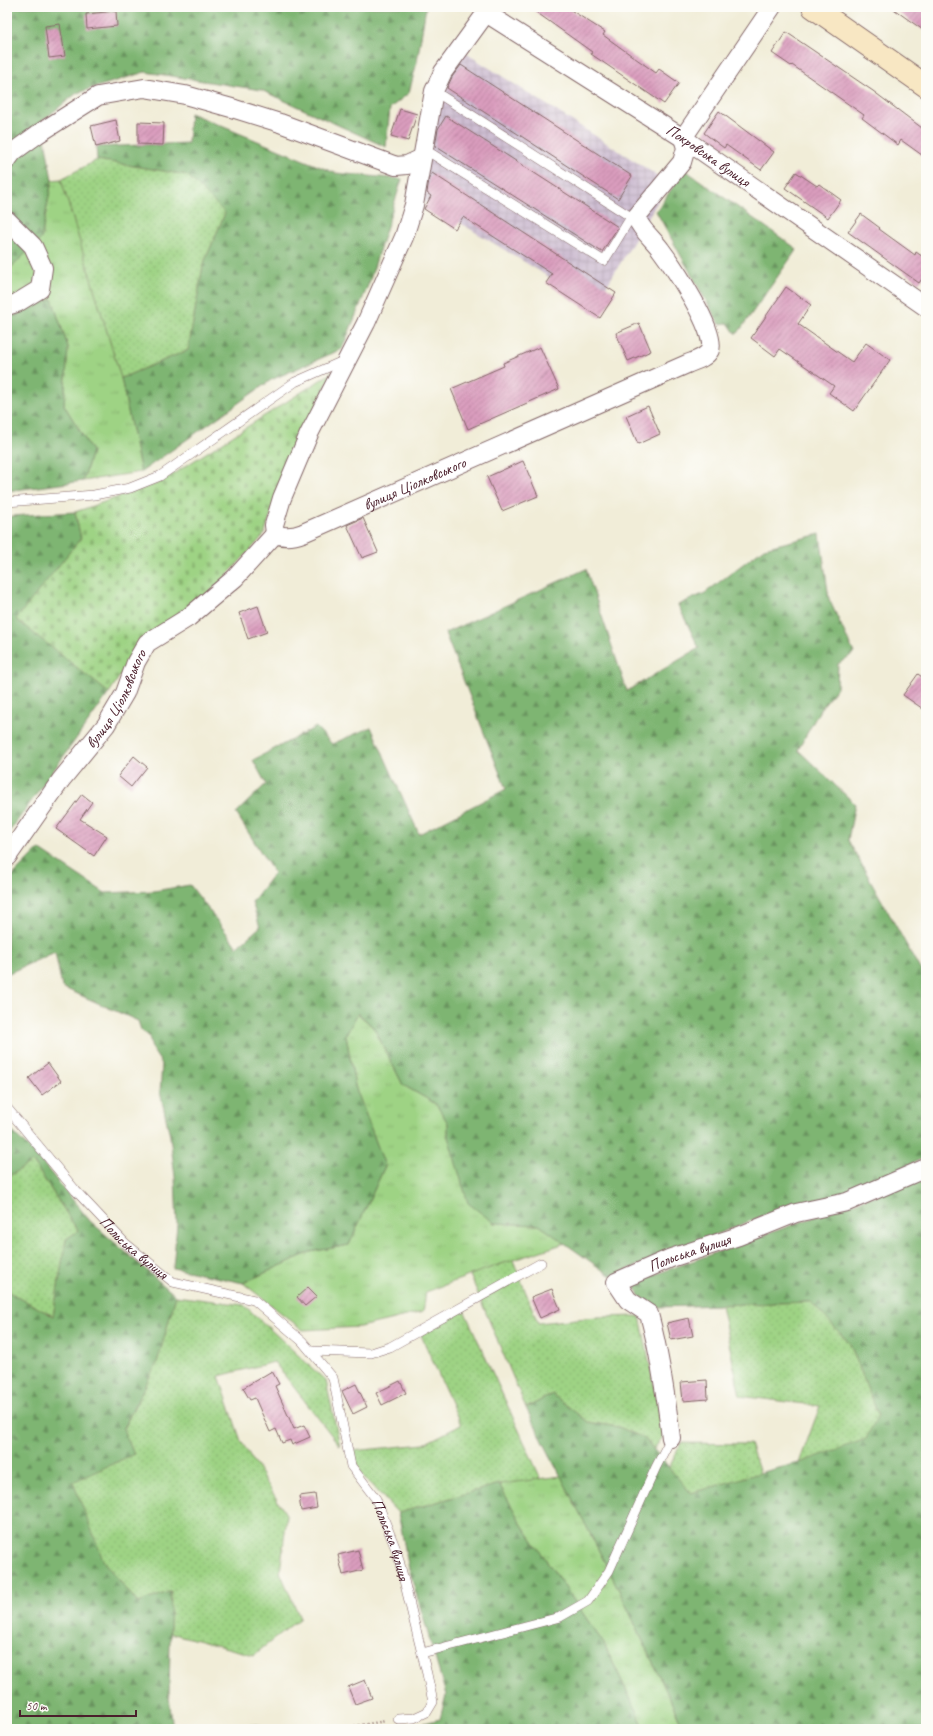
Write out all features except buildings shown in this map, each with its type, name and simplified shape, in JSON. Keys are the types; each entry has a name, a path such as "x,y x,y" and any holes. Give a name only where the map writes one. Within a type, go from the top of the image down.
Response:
{"street":[{"path":"634,218 682,162 686,148 683,138 772,7"},
{"path":"813,7 926,86"},
{"path":"275,534 274,525 282,498 309,434 366,324 404,237 414,205 434,92 443,72 485,10"},
{"name":"Покровська вулиця","path":"485,10 683,138 926,307"},
{"path":"7,160 13,152 38,134 98,96 144,88 185,95 280,123 396,166 407,165 423,154"},
{"name":"вулиця Ціолковського","path":"7,857 62,780 106,725 125,694 136,662 147,643 195,612 235,578 275,534 282,537 292,537 303,533 703,357 709,351 712,343 703,317 661,250 634,218"},
{"path":"7,220 33,246 43,268 40,289 17,303 7,306"},
{"name":"Польська вулиця","path":"672,1438 656,1339 649,1314 628,1300 616,1282 671,1258 739,1236 796,1213 846,1202 926,1168"}],"lane":[{"path":"423,154 604,261 634,218 434,92"},
{"path":"7,502 94,495 130,488 160,476 294,382 348,359"},
{"name":"Польська вулиця","path":"7,1108 76,1191 126,1243 173,1282 254,1300 302,1340 333,1378 351,1466 376,1499 397,1552 422,1653 432,1702 426,1712 414,1718 398,1719"},
{"path":"311,1352 371,1353 390,1347 541,1263"},
{"path":"422,1653 560,1617 588,1601 609,1571 656,1467 672,1438"}],"path":[{"path":"335,1729 398,1719"}],"shaded area":[{"path":"461,50 669,183 595,305 416,196 439,94"}],"green space":[{"path":"7,7 426,7 417,62 409,93 390,108 386,147 261,90 145,72 77,93 42,121 52,180 41,239 7,271"},
{"path":"190,113 335,173 402,179 369,283 342,349 271,380 141,472 121,378 188,350 203,265 225,213 187,175 97,160 96,147 188,143"},
{"path":"97,160 187,175 225,213 203,265 188,350 121,378 61,179"},
{"path":"685,170 797,249 738,333 735,333 728,323 719,324 656,211"},
{"path":"61,179 121,378 141,472 83,481 92,451 64,405 68,347 52,299 7,319 7,271 41,239 52,180"},
{"path":"52,299 68,347 64,405 92,451 83,481 7,491 7,319"},
{"path":"333,372 286,468 264,535 217,586 142,641 109,693 16,619 81,538 75,512 159,483"},
{"path":"75,512 81,538 17,619 109,693 7,835 7,521 11,516"},
{"path":"820,534 829,599 854,653 838,664 837,688 821,708 798,750 855,804 848,840 926,980 926,1157 843,1195 793,1204 611,1276 539,1225 494,1223 468,1203 448,1137 448,1123 436,1104 403,1085 374,1028 358,1013 346,1035 355,1086 385,1166 349,1245 310,1252 243,1283 173,1268 177,1224 175,1177 170,1136 160,1092 162,1064 152,1049 149,1036 141,1030 138,1021 62,987 55,952 7,974 7,881 39,849 105,893 154,891 190,885 237,947 260,927 252,902 274,873 236,813 266,784 253,760 316,727 332,744 371,727 419,834 506,789 445,633 586,569 627,691 699,648 678,605 705,593 764,548"},
{"path":"357,1013 374,1028 403,1085 436,1104 448,1123 448,1137 494,1223 539,1225 566,1243 498,1265 426,1292 423,1312 360,1327 303,1330 243,1283 310,1252 349,1245 385,1166 355,1086 346,1035"},
{"path":"7,1126 37,1156 90,1221 176,1296 157,1363 123,1428 134,1454 104,1562 138,1603 171,1591 169,1697 173,1729 7,1729 7,1291 53,1316 66,1239 78,1231 34,1163 7,1177"},
{"path":"33,1162 78,1231 66,1239 53,1316 7,1291 7,1177"},
{"path":"926,1177 926,1729 684,1729 620,1592 526,1408 552,1394 588,1422 619,1427 644,1438 691,1493 751,1475 799,1463 878,1415 850,1344 811,1302 659,1307 639,1296 634,1282"},
{"path":"513,1260 538,1323 596,1317 640,1316 664,1435 654,1449 644,1438 619,1427 588,1422 552,1394 526,1408 470,1275"},
{"path":"176,1296 244,1305 326,1381 340,1446 274,1362 219,1376 241,1441 287,1516 280,1572 300,1618 254,1655 170,1633 171,1591 138,1603 104,1562 73,1482 134,1454 123,1429 157,1363"},
{"path":"811,1302 850,1344 878,1415 866,1439 799,1463 820,1406 740,1396 721,1305"},
{"path":"464,1310 541,1479 499,1484 398,1513 362,1475 352,1451 424,1444 461,1425 421,1335"},
{"path":"681,1443 750,1444 760,1473 691,1493 669,1468"},
{"path":"561,1476 620,1592 684,1729 645,1729 604,1644 522,1525 499,1484"},
{"path":"499,1484 522,1525 604,1644 645,1729 403,1729 440,1719 446,1695 409,1569 398,1513"},
{"path":"251,1724 287,1729 236,1729"}]}
